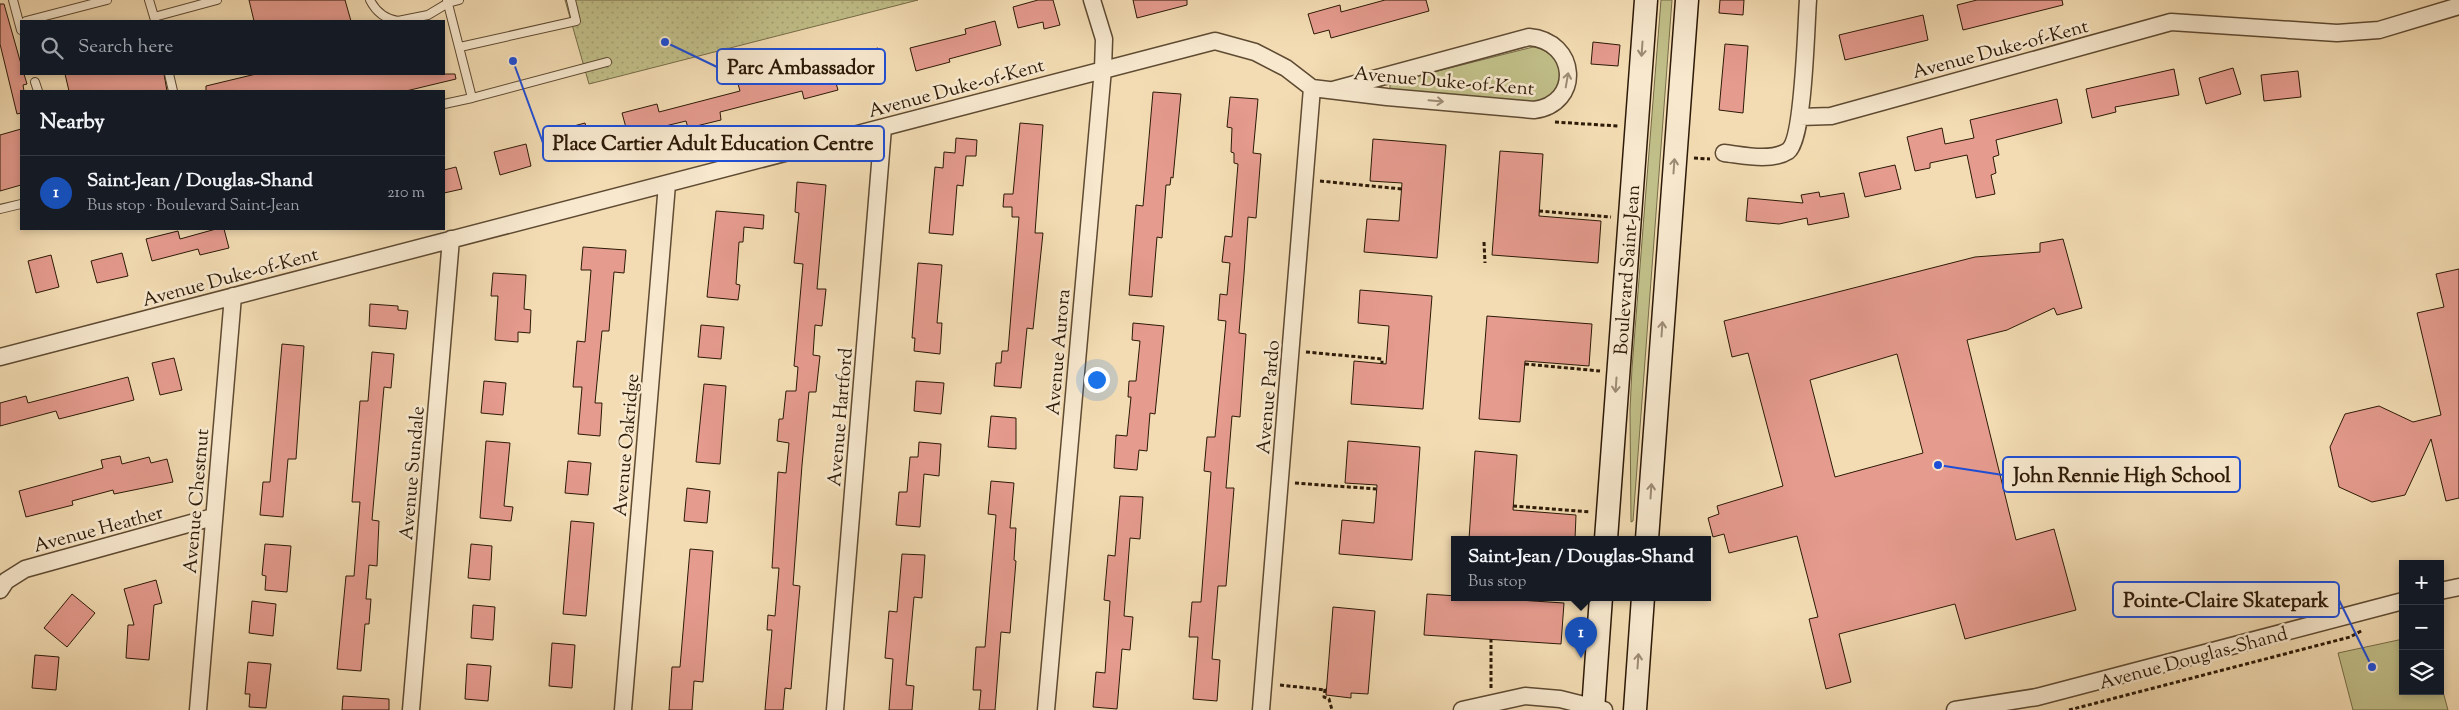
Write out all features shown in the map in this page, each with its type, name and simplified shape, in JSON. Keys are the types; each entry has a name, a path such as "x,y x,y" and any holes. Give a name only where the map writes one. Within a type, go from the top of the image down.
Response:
{"main road":[{"name":"Boulevard Saint-Jean","path":"1606,536 1646,0"},
{"path":"1647,536 1687,0"},
{"path":"1597,709 1602,601"},
{"path":"1635,710 1643,601"}],"street":[{"name":"Avenue Aurora","path":"1046,710 1103,69 1104,40 1092,0"},
{"path":"1718,157 1769,156 1788,151 1796,139 1800,117 1808,0"},
{"name":"Avenue Duke-of-Kent","path":"1800,117 1831,116 2171,22 2338,34 2378,30 2459,6"},
{"name":"Avenue Duke-of-Kent","path":"0,357 1215,41 1255,52 1286,68 1312,88 1387,97 1534,110 1548,107 1559,98 1566,86 1568,67 1558,48 1546,40 1530,37 1333,90"},
{"name":"Avenue Pardo","path":"1261,710 1312,88"},
{"name":"Avenue Hartford","path":"835,710 884,128"},
{"name":"Avenue Oakridge","path":"623,710 667,184"},
{"name":"Avenue Sundale","path":"411,710 450,239"},
{"name":"Avenue Chestnut","path":"198,710 233,296"},
{"name":"Avenue Heather","path":"0,590 6,581 26,569 213,517"},
{"path":"2444,590 2459,586"},
{"name":"Avenue Douglas-Shand","path":"2002,710 2038,703 2399,602"},
{"path":"1462,710 1524,696 1560,699 1597,709"},
{"name":"Avenue Douglas-Shand","path":"1955,710 2038,703"}],"lane":[{"path":"14,0 21,20"},
{"path":"36,20 107,0"},
{"path":"149,0 154,19 217,0"},
{"path":"370,0 373,6 386,19 392,20"},
{"path":"403,20 428,15 447,2 459,0"},
{"path":"460,47 576,21 571,0"},
{"path":"447,2 472,98"},
{"path":"445,104 607,62"},
{"path":"169,75 173,90"},
{"path":"35,82 38,90"},
{"path":"0,209 20,204"}],"path":[{"name":"Avenue Duke-of-Kent","path":"1546,121 1619,126"},
{"path":"1691,158 1718,157"},
{"path":"1319,181 1402,188"},
{"path":"1539,211 1612,217"},
{"path":"1484,242 1485,262"},
{"path":"1306,352 1382,359 1382,363"},
{"path":"1525,364 1601,371"},
{"path":"1294,483 1376,489"},
{"path":"1513,506 1591,512"},
{"path":"1491,639 1491,688"},
{"name":"Avenue Douglas-Shand","path":"2070,710 2328,642"},
{"path":"1278,685 1326,690 1324,697 1329,699 1332,710"}],"shaded area":[{"path":"565,0 918,0 589,84"},
{"path":"1661,0 1672,0 1633,521 1631,522 1630,410 1632,368"},
{"path":"1533,47 1541,49 1554,58 1560,72 1558,87 1550,96 1541,100 1533,102 1390,90 1390,83"},
{"path":"2399,640 2399,695 2444,695 2448,710 2353,710 2338,653"}],"building":[{"path":"249,0 345,0 351,20 254,20"},
{"path":"1038,0 1053,0 1060,25 1044,29 1043,22 1018,28 1013,7"},
{"path":"1133,0 1187,0 1187,5 1137,18"},
{"path":"1385,0 1426,0 1429,11 1331,38 1329,30 1314,34 1308,14 1340,5 1341,12"},
{"path":"1720,0 1744,0 1743,15 1719,13"},
{"path":"1977,0 2062,0 2063,5 1963,30 1957,5"},
{"path":"0,4 4,4 20,60 20,75 24,75 27,84 23,85 24,90 20,90 20,113 17,114 0,44"},
{"path":"1923,15 1928,40 1845,60 1839,35"},
{"path":"995,21 1001,45 949,59 950,62 916,71 910,48 966,34 965,29"},
{"path":"1593,42 1620,45 1618,66 1591,64"},
{"path":"1725,44 1748,46 1743,113 1719,110"},
{"path":"878,48 884,71 836,83 838,90 804,99 802,91 720,112 721,120 688,128 686,121 628,135 622,113 657,104 659,112 740,91 738,84 772,75 774,82 847,64 845,57"},
{"path":"2233,68 2241,94 2206,104 2199,78"},
{"path":"2174,69 2179,95 2115,107 2116,112 2092,118 2086,89"},
{"path":"2298,71 2301,97 2264,101 2261,75"},
{"path":"455,74 456,79 410,90 206,90 206,86 252,75"},
{"path":"65,75 164,75 167,90 69,90"},
{"path":"1153,92 1181,94 1173,178 1171,177 1170,185 1166,185 1162,238 1157,237 1152,297 1129,295 1136,205 1143,206"},
{"path":"1230,97 1258,99 1253,153 1261,154 1256,218 1248,217 1239,333 1246,334 1240,417 1232,416 1226,488 1234,488 1226,586 1218,586 1212,659 1220,660 1217,701 1193,699 1198,637 1189,637 1192,602 1201,602 1211,472 1204,471 1207,437 1215,437 1226,321 1218,320 1220,294 1227,295 1230,263 1222,262 1225,236 1232,237 1238,164 1234,163 1234,153 1231,152 1232,128 1227,127"},
{"path":"2057,99 2062,123 1996,140 1999,155 1993,157 1996,173 1991,175 1995,194 1976,198 1967,155 1930,163 1930,168 1915,171 1907,137 1942,128 1945,144 1974,138 1970,120"},
{"path":"585,123 591,146 558,155 551,132"},
{"path":"1020,123 1043,125 1035,233 1043,233 1033,329 1027,328 1021,388 994,386 996,363 1001,363 1002,351 1008,351 1019,217 1012,217 1012,207 1003,207 1004,194 1013,194"},
{"path":"20,129 20,185 0,191 0,135"},
{"path":"956,138 977,140 976,156 966,156 963,186 957,185 953,235 929,233 935,167 943,168 944,152 955,153"},
{"path":"1373,139 1446,145 1437,258 1364,252 1367,219 1399,221 1402,183 1370,181"},
{"path":"526,144 531,166 500,175 494,152"},
{"path":"1500,151 1543,154 1539,216 1601,221 1598,263 1492,255"},
{"path":"1895,165 1901,189 1865,197 1859,173"},
{"path":"456,167 462,189 445,193 445,170"},
{"path":"797,182 826,185 817,289 826,289 822,326 815,325 813,355 820,356 816,392 809,392 802,465 793,585 800,586 791,689 785,688 783,710 765,710 772,630 767,630 768,615 775,616 779,568 772,568 778,472 786,473 789,443 777,441 779,419 783,419 786,391 796,391 798,367 794,366 803,264 794,263 799,213 795,212"},
{"path":"1819,192 1820,197 1844,193 1849,217 1808,225 1807,218 1779,224 1746,221 1748,198 1803,203 1801,195"},
{"path":"716,211 764,215 763,229 744,227 743,242 739,242 736,284 740,285 738,300 707,297"},
{"path":"212,230 224,230 229,248 200,255 198,249 152,261 146,239 178,231 180,239"},
{"path":"2063,239 2082,308 2057,315 2054,308 2007,330 1967,340 2016,540 2054,529 2076,610 1965,639 1955,604 1839,634 1851,682 1826,689 1809,619 1818,617 1797,536 1729,553 1724,534 1713,537 1708,518 1719,514 1717,506 1783,486 1748,353 1732,357 1724,321 1975,257 2040,252 2040,243","holes":["1897,354 1923,453 1835,477 1810,380"]},
{"path":"583,247 626,250 624,273 614,272 609,331 602,331 595,403 602,403 600,436 578,434 582,387 573,387 577,341 585,342 591,270 581,270"},
{"path":"122,253 128,276 97,283 91,261"},
{"path":"51,255 59,287 36,293 28,261"},
{"path":"918,263 942,265 937,323 942,323 940,354 914,351 915,338 912,338"},
{"path":"2459,269 2459,498 2446,501 2431,439 2405,495 2372,502 2339,487 2330,447 2345,414 2379,406 2413,422 2441,415 2417,313 2444,307 2436,274"},
{"path":"493,273 526,275 524,309 531,310 530,333 518,332 518,342 495,340 498,296 491,296"},
{"path":"1360,290 1432,296 1423,409 1351,404 1354,361 1386,364 1389,326 1358,323"},
{"path":"370,304 398,306 398,310 408,311 406,329 369,326"},
{"path":"1487,316 1592,324 1589,366 1525,361 1520,422 1479,419"},
{"path":"1133,323 1164,326 1155,414 1150,413 1147,451 1139,450 1137,470 1114,468 1116,435 1127,436 1131,397 1128,397 1129,381 1136,381 1140,341 1132,340"},
{"path":"701,325 724,327 721,359 698,357"},
{"path":"282,344 304,346 296,459 288,459 283,517 260,515 263,482 270,482"},
{"path":"372,352 394,354 391,388 384,387 372,520 379,521 377,566 369,565 366,599 371,599 369,624 365,624 361,671 337,669 346,576 354,576 360,502 352,502 360,401 368,401"},
{"path":"174,358 182,390 160,395 152,363"},
{"path":"128,377 134,400 59,419 56,411 0,426 0,403 26,396 28,403"},
{"path":"484,381 506,383 503,415 481,413"},
{"path":"916,381 944,383 941,414 914,411"},
{"path":"704,384 726,386 720,464 696,462"},
{"path":"991,416 1016,418 1016,449 988,447"},
{"path":"486,441 510,443 504,506 513,507 511,521 480,518"},
{"path":"1348,441 1420,447 1412,560 1339,554 1342,520 1374,523 1377,485 1345,483"},
{"path":"919,442 941,444 939,476 924,474 920,527 896,525 899,492 907,492 910,457 918,457"},
{"path":"1475,451 1517,455 1513,510 1576,515 1575,536 1469,536"},
{"path":"120,456 122,464 149,457 151,463 167,459 173,482 114,494 113,490 72,501 73,505 26,517 19,491 103,468 101,460"},
{"path":"568,461 591,463 588,495 565,493"},
{"path":"991,481 1014,483 1010,528 1016,528 1014,560 1016,561 1010,633 1001,632 995,710 979,710 981,690 973,690 976,647 985,647 996,515 988,514"},
{"path":"687,488 710,491 707,523 684,521"},
{"path":"1120,496 1143,497 1140,539 1130,538 1124,616 1133,617 1130,650 1122,649 1117,709 1093,707 1096,672 1105,673 1110,601 1104,600 1108,555 1115,556"},
{"path":"571,521 594,523 586,616 563,614"},
{"path":"265,544 291,546 287,592 265,590 266,576 262,575"},
{"path":"471,544 492,546 490,580 468,578"},
{"path":"690,549 713,551 703,682 694,681 692,710 669,710 672,667 680,667"},
{"path":"902,554 925,555 922,598 914,597 906,685 914,686 912,710 889,710 893,659 885,658 889,611 897,612"},
{"path":"156,580 162,603 154,605 149,660 126,658 128,625 134,625 124,589"},
{"path":"72,594 95,613 67,647 44,628"},
{"path":"1427,594 1451,596 1451,601 1564,603 1561,644 1424,635"},
{"path":"252,601 276,604 273,636 249,633"},
{"path":"473,605 495,607 493,640 471,638"},
{"path":"1333,607 1375,611 1368,694 1351,693 1351,698 1326,695"},
{"path":"552,643 575,645 572,688 549,686"},
{"path":"35,655 59,657 56,690 32,688"},
{"path":"248,662 271,664 266,708 249,707 250,694 245,694"},
{"path":"467,664 491,666 488,701 465,699"},
{"path":"343,696 389,699 389,710 342,710"}],"place":[{"name":"Parc Ambassador","path":"665,42"},
{"name":"Place Cartier Adult Education Centre","path":"513,61"},
{"name":"John Rennie High School","path":"1938,465"},
{"name":"Saint-Jean / Douglas-Shand","path":"1581,658"},
{"name":"Pointe-Claire Skatepark","path":"2372,667"}]}
